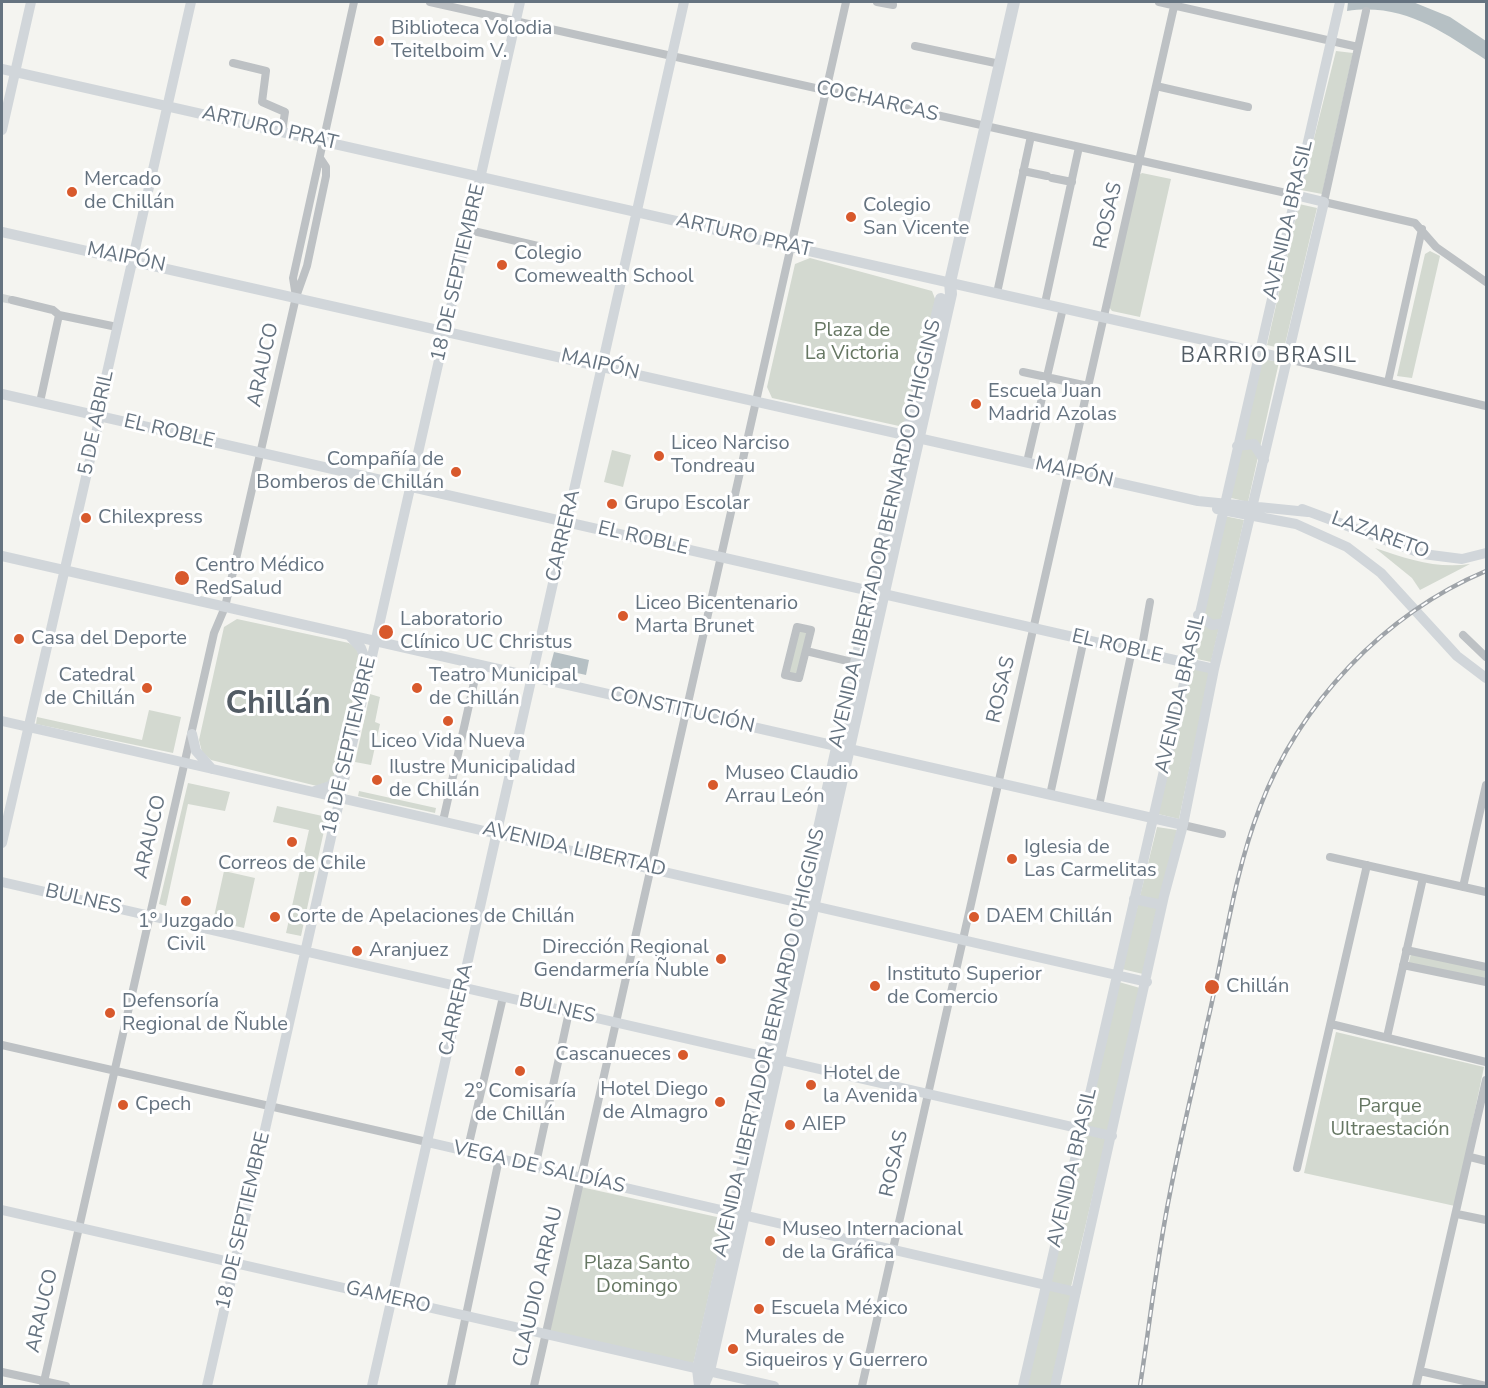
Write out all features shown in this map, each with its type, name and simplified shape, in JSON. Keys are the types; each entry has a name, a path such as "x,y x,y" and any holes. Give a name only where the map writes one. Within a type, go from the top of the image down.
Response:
{"main road":[{"name":"AVENIDA LIBERTADOR BERNARDO O'HIGGINS","path":"702,1386 772,1058 943,292 950,282 1014,2"},
{"name":"AVENIDA LIBERTADOR BERNARDO O'HIGGINS","path":"842,748 856,663 877,593"}],"street":[{"path":"2,130 31,2"},
{"name":"5 DE ABRIL","path":"2,843 100,416 117,327 190,2"},
{"name":"ARAUCO","path":"43,1384 216,625 225,607 296,297 308,267 326,176 326,167 320,158 354,2"},
{"name":"COCHARCAS","path":"430,2 1324,202"},
{"name":"18 DE SEPTIEMBRE","path":"207,1386 520,2"},
{"name":"CARRERA","path":"372,1386 684,2"},
{"name":"CLAUDIO ARRAU","path":"534,1386 846,2"},
{"path":"877,2 893,5"},
{"path":"1159,2 1174,3 1358,47"},
{"name":"ROSAS","path":"862,1386 1174,3"},
{"name":"AVENIDA BRASIL","path":"1023,1386 1339,5"},
{"name":"AVENIDA BRASIL","path":"1055,1386 1147,982 1162,905 1183,825 1214,669 1288,359 1366,11"},
{"path":"915,46 1000,64"},
{"path":"233,63 266,71 262,102 285,112 282,132"},
{"name":"ARTURO PRAT","path":"2,69 1045,303 1486,406"},
{"path":"1156,86 1248,107"},
{"path":"997,293 1031,136"},
{"path":"1045,303 1079,147"},
{"path":"1023,171 1072,182"},
{"path":"1324,202 1410,221 1422,229 1436,247 1486,282"},
{"path":"1388,382 1422,229"},
{"path":"469,230 538,246"},
{"name":"MAIPÓN","path":"2,231 1198,501 1252,510"},
{"path":"12,300 52,310 59,315 117,327"},
{"path":"1026,462 1063,308"},
{"path":"40,402 59,315"},
{"path":"1023,372 1088,386"},
{"name":"EL ROBLE","path":"2,394 1214,669"},
{"path":"1237,446 1254,444 1264,460"},
{"name":"LAZARETO","path":"1257,492 1267,501 1343,522 1390,544 1423,554 1455,559 1486,553"},
{"path":"1252,510 1296,524 1334,540 1371,564 1457,656 1486,678"},
{"name":"LAZARETO","path":"1252,510 1308,512"},
{"name":"CONSTITUCIÓN","path":"2,556 1222,834"},
{"path":"1099,806 1150,602"},
{"path":"1198,615 1208,624 1225,623"},
{"path":"797,627 811,630 806,651 799,678 785,675 797,627"},
{"path":"1463,635 1486,657"},
{"path":"350,636 361,648 368,668"},
{"path":"1050,795 1084,639"},
{"path":"806,651 856,663"},
{"path":"443,821 477,665"},
{"name":"AVENIDA LIBERTAD","path":"2,721 963,938 1147,982"},
{"path":"192,734 198,755 212,769"},
{"path":"312,791 330,786 345,772"},
{"path":"1463,887 1486,785"},
{"path":"1330,857 1486,892"},
{"path":"1297,1168 1366,866"},
{"path":"1387,1037 1423,878"},
{"name":"BULNES","path":"2,882 1112,1136"},
{"path":"1134,899 1162,905"},
{"path":"1407,950 1486,967"},
{"path":"1403,965 1486,982"},
{"path":"467,1152 503,997"},
{"path":"535,1168 569,1012"},
{"path":"1331,1024 1486,1062"},
{"name":"VEGA DE SALDÍAS","path":"2,1045 1076,1292"},
{"path":"1416,1386 1486,1080"},
{"path":"1470,1157 1486,1161"},
{"path":"451,1386 499,1159"},
{"name":"GAMERO","path":"2,1210 704,1370 748,1384 774,1386"},
{"path":"1457,1214 1486,1220"},
{"path":"1420,1371 1486,1386"},
{"path":"2,1372 43,1384 66,1386"}],"green space":[{"path":"1336,51 1353,53 1322,194 1301,190"},
{"path":"1142,173 1171,179 1140,317 1112,311 1109,307 1139,175"},
{"path":"1299,204 1317,208 1284,349 1267,345"},
{"path":"1430,251 1440,256 1412,378 1397,376 1425,254"},
{"name":"Plaza de La Victoria","path":"810,258 932,291 937,304 908,420 899,426 772,398 767,387 795,264"},
{"path":"1259,358 1279,362 1248,502 1227,497"},
{"path":"612,450 631,455 623,487 604,482"},
{"path":"1224,516 1244,520 1211,662 1192,658"},
{"path":"1375,548 1434,564 1470,564 1420,590 1412,578"},
{"path":"237,619 349,643 356,648 362,663 333,780 317,786 211,760 202,752 199,740 224,627"},
{"path":"798,629 809,631 798,677 787,674"},
{"path":"1190,667 1210,671 1179,819 1158,814"},
{"path":"370,694 380,697 375,722 380,724 371,765 355,762"},
{"path":"149,710 181,717 173,753 36,724 37,717 142,740"},
{"path":"188,783 230,792 225,811 188,804 166,906 159,904"},
{"path":"359,791 436,808 435,813 358,796"},
{"path":"277,806 327,817 301,936 286,933 309,830 273,822"},
{"path":"1157,827 1177,830 1143,974 1122,969"},
{"path":"224,871 255,878 244,928 213,921"},
{"path":"1411,954 1486,970 1486,980 1408,965"},
{"path":"1119,982 1140,988 1108,1132 1086,1127"},
{"name":"Parque Ultraestación","path":"1336,1032 1484,1067 1455,1206 1304,1173"},
{"path":"1085,1134 1106,1139 1071,1287 1050,1282"},
{"name":"Plaza Santo Domingo","path":"581,1187 726,1219 693,1365 548,1332"},
{"path":"1048,1288 1073,1293 1052,1386 1026,1386"}],"shaded area":[{"path":"1348,2 1413,2 1450,17 1486,41 1486,60 1421,22 1386,11 1347,11"},
{"path":"554,652 589,660 586,675 550,667"}],"tunnel":[{"path":"2,298 12,300"}],"railway":[{"path":"1140,1386 1161,1241 1174,1172 1236,887 1260,807 1297,733 1349,666 1380,637 1413,612 1449,589 1486,571"}],"place":[{"name":"Biblioteca Volodia Teitelboim V.","path":"379,41"},
{"name":"Mercado de Chillán","path":"72,192"},
{"name":"Colegio San Vicente","path":"851,217"},
{"name":"Colegio Comewealth School","path":"502,265"},
{"name":"Escuela Juan Madrid Azolas","path":"976,404"},
{"name":"Liceo Narciso Tondreau","path":"659,456"},
{"name":"Compañía de Bomberos de Chillán","path":"456,472"},
{"name":"Grupo Escolar","path":"612,504"},
{"name":"Chilexpress","path":"86,518"},
{"name":"Centro Médico RedSalud","path":"182,578"},
{"name":"Liceo Bicentenario Marta Brunet","path":"623,616"},
{"name":"Laboratorio Clínico UC Christus","path":"386,632"},
{"name":"Casa del Deporte","path":"19,639"},
{"name":"Catedral de Chillán","path":"147,688"},
{"name":"Teatro Municipal de Chillán","path":"417,688"},
{"name":"Liceo Vida Nueva","path":"448,721"},
{"name":"Ilustre Municipalidad de Chillán","path":"377,780"},
{"name":"Museo Claudio Arrau León","path":"713,785"},
{"name":"Correos de Chile","path":"292,842"},
{"name":"Iglesia de Las Carmelitas","path":"1012,859"},
{"name":"1° Juzgado Civil","path":"186,901"},
{"name":"Corte de Apelaciones de Chillán","path":"275,917"},
{"name":"DAEM Chillán","path":"974,917"},
{"name":"Aranjuez","path":"357,951"},
{"name":"Dirección Regional Gendarmería Ñuble","path":"721,959"},
{"name":"Instituto Superior de Comercio","path":"875,986"},
{"name":"Chillán","path":"1212,987"},
{"name":"Defensoría Regional de Ñuble","path":"110,1013"},
{"name":"Cascanueces","path":"683,1055"},
{"name":"2° Comisaría de Chillán","path":"520,1071"},
{"name":"Hotel de la Avenida","path":"811,1085"},
{"name":"Hotel Diego de Almagro","path":"720,1102"},
{"name":"Cpech","path":"123,1105"},
{"name":"AIEP","path":"790,1125"},
{"name":"Museo Internacional de la Gráfica","path":"770,1241"},
{"name":"Escuela México","path":"759,1309"},
{"name":"Murales de Siqueiros y Guerrero","path":"733,1349"}],"district":[{"name":"BARRIO BRASIL","path":"1269,357"},
{"name":"Chillán","path":"278,705"}]}
